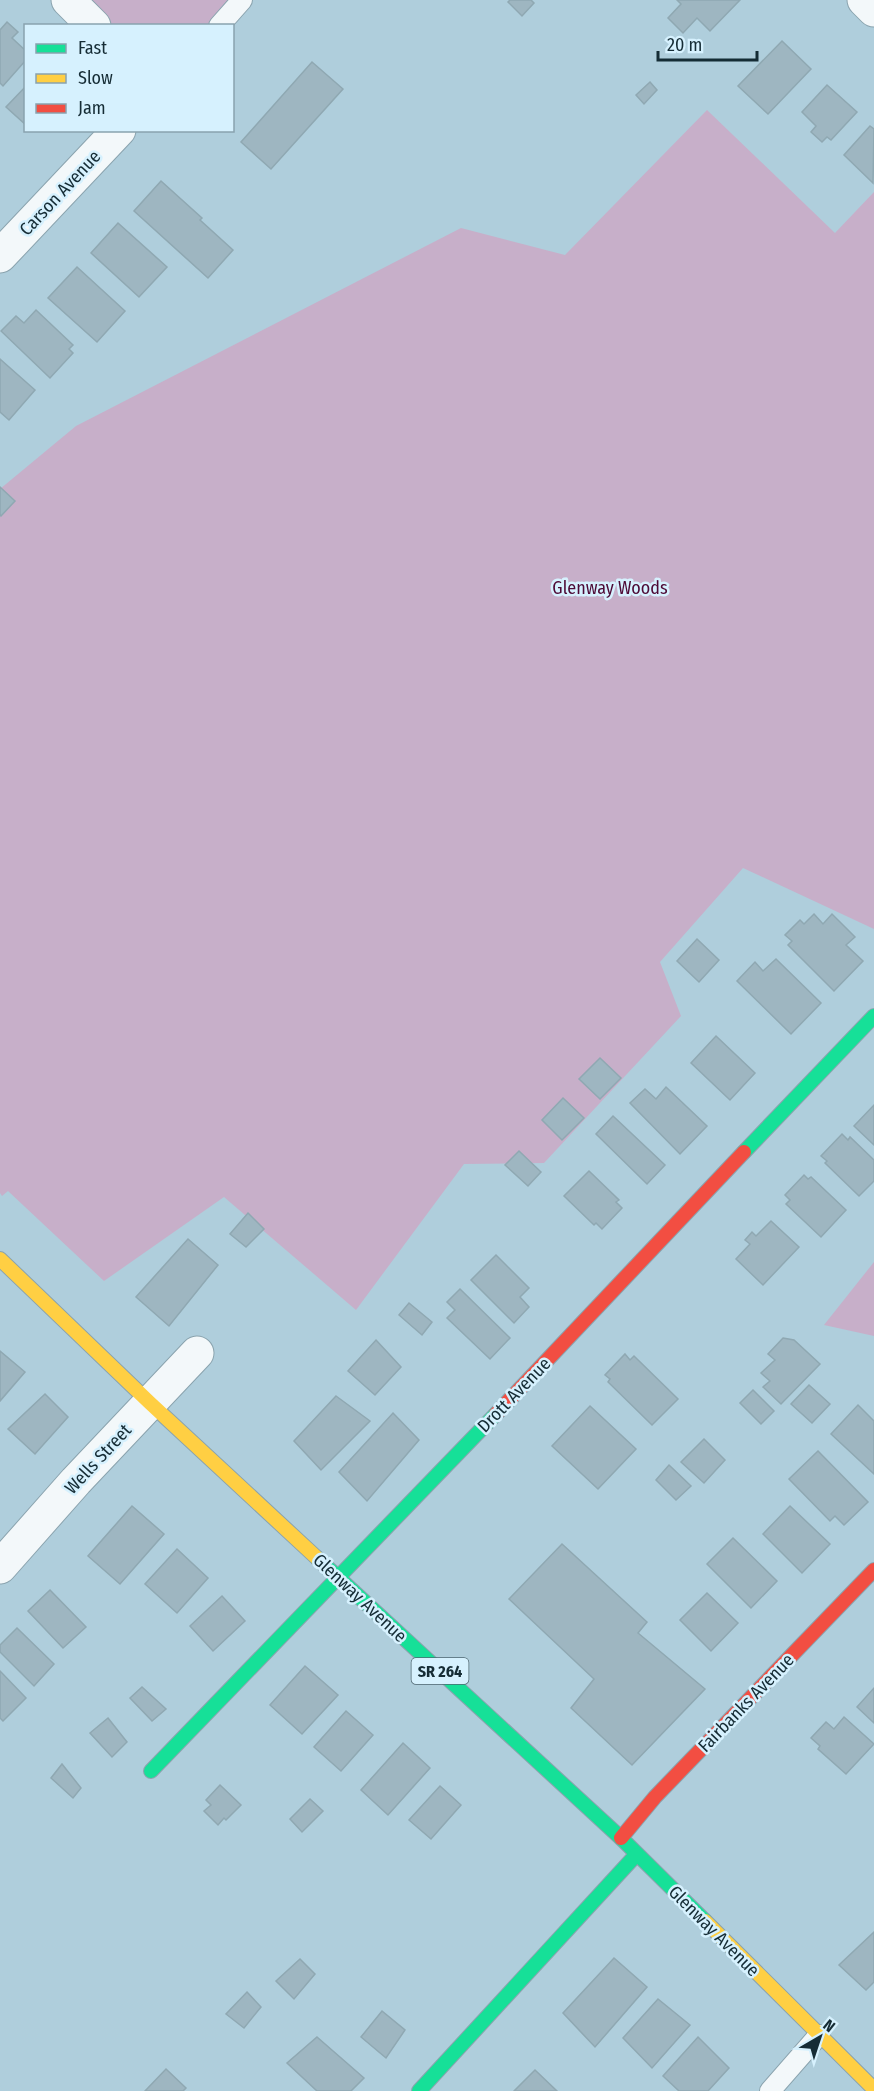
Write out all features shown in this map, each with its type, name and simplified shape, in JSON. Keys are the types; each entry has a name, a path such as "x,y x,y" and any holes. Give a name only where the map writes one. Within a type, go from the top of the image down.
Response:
{"street":[{"path":"68,0 92,24"},
{"path":"864,0 874,9"},
{"name":"Carson Avenue","path":"0,256 117,132"},
{"name":"Drott Avenue","path":"152,1771 874,1016"},
{"name":"Glenway Avenue","path":"0,1259 150,1403 621,1838 874,2089"},
{"name":"Wells Street","path":"0,1567 197,1353"},
{"name":"Fairbanks Avenue","path":"621,1838 655,1797 874,1570"},
{"path":"419,2091 636,1855"}],"lane":[{"path":"221,24 242,0"},
{"path":"770,2091 819,2035"}],"green space":[{"path":"68,0 242,0 221,24 93,24"},
{"name":"Glenway Woods","path":"707,110 835,233 874,192 874,929 743,868 660,962 681,1016 544,1163 464,1164 356,1310 224,1197 104,1281 8,1191 2,1196 0,1193 0,489 76,426 461,228 565,255"},
{"path":"874,1262 874,1336 824,1325"}],"building":[{"path":"510,0 531,0 534,3 522,16 508,2"},
{"path":"677,0 740,0 710,31 697,18 683,33 668,18 681,4"},
{"path":"7,22 18,32 12,38 24,49 24,62 3,86 0,83 0,30"},
{"path":"782,41 811,69 768,114 738,86"},
{"path":"312,62 343,89 271,169 241,142"},
{"path":"650,82 657,90 644,104 636,95"},
{"path":"827,85 857,112 831,140 827,137 822,142 811,132 816,126 802,112"},
{"path":"24,88 24,123 6,107"},
{"path":"870,126 874,129 873,183 844,155"},
{"path":"161,181 233,250 208,278 134,211"},
{"path":"118,223 167,267 139,297 91,253"},
{"path":"77,267 125,311 97,342 48,298"},
{"path":"36,310 73,345 69,349 73,353 50,378 1,331 16,316 24,323"},
{"path":"0,359 35,390 9,420 0,412"},
{"path":"0,487 15,501 1,516 0,514"},
{"path":"814,914 823,924 832,914 855,937 846,945 863,961 834,991 788,945 792,941 785,935 800,920 804,924"},
{"path":"697,939 719,960 699,982 677,961"},
{"path":"776,959 821,1003 791,1034 737,981 755,962 763,971"},
{"path":"716,1036 755,1073 730,1100 691,1063"},
{"path":"600,1058 621,1078 600,1099 579,1079"},
{"path":"666,1087 707,1126 680,1154 630,1103 645,1089 656,1099"},
{"path":"563,1098 584,1118 562,1140 542,1120"},
{"path":"874,1105 874,1145 854,1126"},
{"path":"613,1116 665,1165 647,1184 596,1134"},
{"path":"842,1134 848,1140 850,1137 874,1160 874,1181 859,1196 825,1163 827,1161 821,1156"},
{"path":"519,1151 541,1172 528,1186 505,1165"},
{"path":"589,1171 619,1200 616,1202 622,1208 602,1229 596,1223 594,1225 564,1196"},
{"path":"804,1175 808,1179 811,1177 846,1210 821,1237 786,1204 790,1200 785,1195"},
{"path":"248,1213 264,1229 246,1247 230,1234"},
{"path":"771,1221 799,1247 763,1285 736,1259 750,1244 745,1240 752,1232 756,1236"},
{"path":"188,1239 218,1265 169,1326 136,1297"},
{"path":"496,1255 529,1288 520,1297 529,1307 514,1323 471,1280"},
{"path":"460,1289 510,1338 490,1359 447,1318 455,1310 447,1302"},
{"path":"409,1303 432,1322 422,1335 399,1315"},
{"path":"783,1338 794,1340 820,1364 781,1404 763,1387 770,1381 761,1373 775,1360 768,1354"},
{"path":"376,1340 401,1367 375,1395 348,1371"},
{"path":"0,1351 25,1372 0,1401"},
{"path":"625,1354 630,1360 634,1356 678,1399 652,1425 608,1382 610,1379 605,1375"},
{"path":"809,1385 830,1404 812,1423 791,1404"},
{"path":"753,1390 774,1411 761,1424 740,1403"},
{"path":"45,1394 68,1417 35,1454 8,1429"},
{"path":"336,1396 370,1421 321,1470 294,1441"},
{"path":"858,1405 874,1421 874,1474 831,1434"},
{"path":"590,1406 636,1449 598,1489 552,1446"},
{"path":"393,1413 419,1440 367,1501 339,1472"},
{"path":"704,1439 725,1460 704,1483 681,1462"},
{"path":"818,1451 868,1502 844,1525 835,1516 830,1521 789,1479"},
{"path":"669,1465 691,1486 676,1500 656,1480"},
{"path":"132,1506 164,1534 120,1584 88,1556"},
{"path":"790,1506 830,1544 802,1573 763,1534"},
{"path":"733,1538 777,1581 751,1608 707,1564"},
{"path":"562,1544 647,1622 638,1633 705,1689 632,1765 571,1708 594,1679 509,1599"},
{"path":"177,1549 208,1578 177,1613 145,1584"},
{"path":"50,1590 86,1627 63,1648 28,1611"},
{"path":"707,1593 738,1623 711,1651 680,1620"},
{"path":"222,1596 245,1621 213,1651 190,1626"},
{"path":"17,1628 54,1664 34,1686 0,1652 0,1645"},
{"path":"305,1666 338,1695 302,1734 270,1705"},
{"path":"0,1671 26,1698 3,1721 0,1718"},
{"path":"142,1687 166,1709 152,1721 130,1698"},
{"path":"874,1688 874,1723 857,1707"},
{"path":"346,1711 373,1735 341,1771 314,1747"},
{"path":"844,1717 874,1744 846,1774 818,1749 820,1746 811,1738 826,1722 834,1729"},
{"path":"108,1718 127,1742 112,1757 90,1733"},
{"path":"403,1743 430,1768 388,1815 361,1790"},
{"path":"62,1764 81,1788 73,1798 51,1778"},
{"path":"220,1785 241,1805 218,1825 204,1811 211,1805 206,1800"},
{"path":"440,1786 461,1805 431,1839 409,1820"},
{"path":"310,1799 323,1811 302,1832 290,1819"},
{"path":"874,1932 874,1982 866,1990 839,1965"},
{"path":"614,1958 647,1987 595,2047 563,2013"},
{"path":"300,1959 315,1974 294,1999 276,1981"},
{"path":"247,1992 261,2007 244,2028 226,2014"},
{"path":"658,1999 690,2025 652,2068 623,2038"},
{"path":"382,2011 405,2030 386,2058 361,2037"},
{"path":"317,2037 364,2078 351,2091 317,2091 287,2063"},
{"path":"698,2037 729,2068 708,2091 679,2091 663,2076"},
{"path":"166,2069 186,2088 183,2091 145,2091"},
{"path":"535,2070 557,2091 514,2091"}],"traffic: fast":[{"path":"744,1152 874,1016"},
{"path":"151,1771 496,1414"},
{"path":"317,1558 621,1838 705,1921"},
{"path":"419,2091 636,1855"}],"traffic: slow":[{"path":"0,1259 150,1403 317,1558"},
{"path":"705,1921 874,2089"}],"traffic: jam":[{"path":"496,1414 744,1152"},
{"path":"621,1838 655,1797 874,1570"}]}
